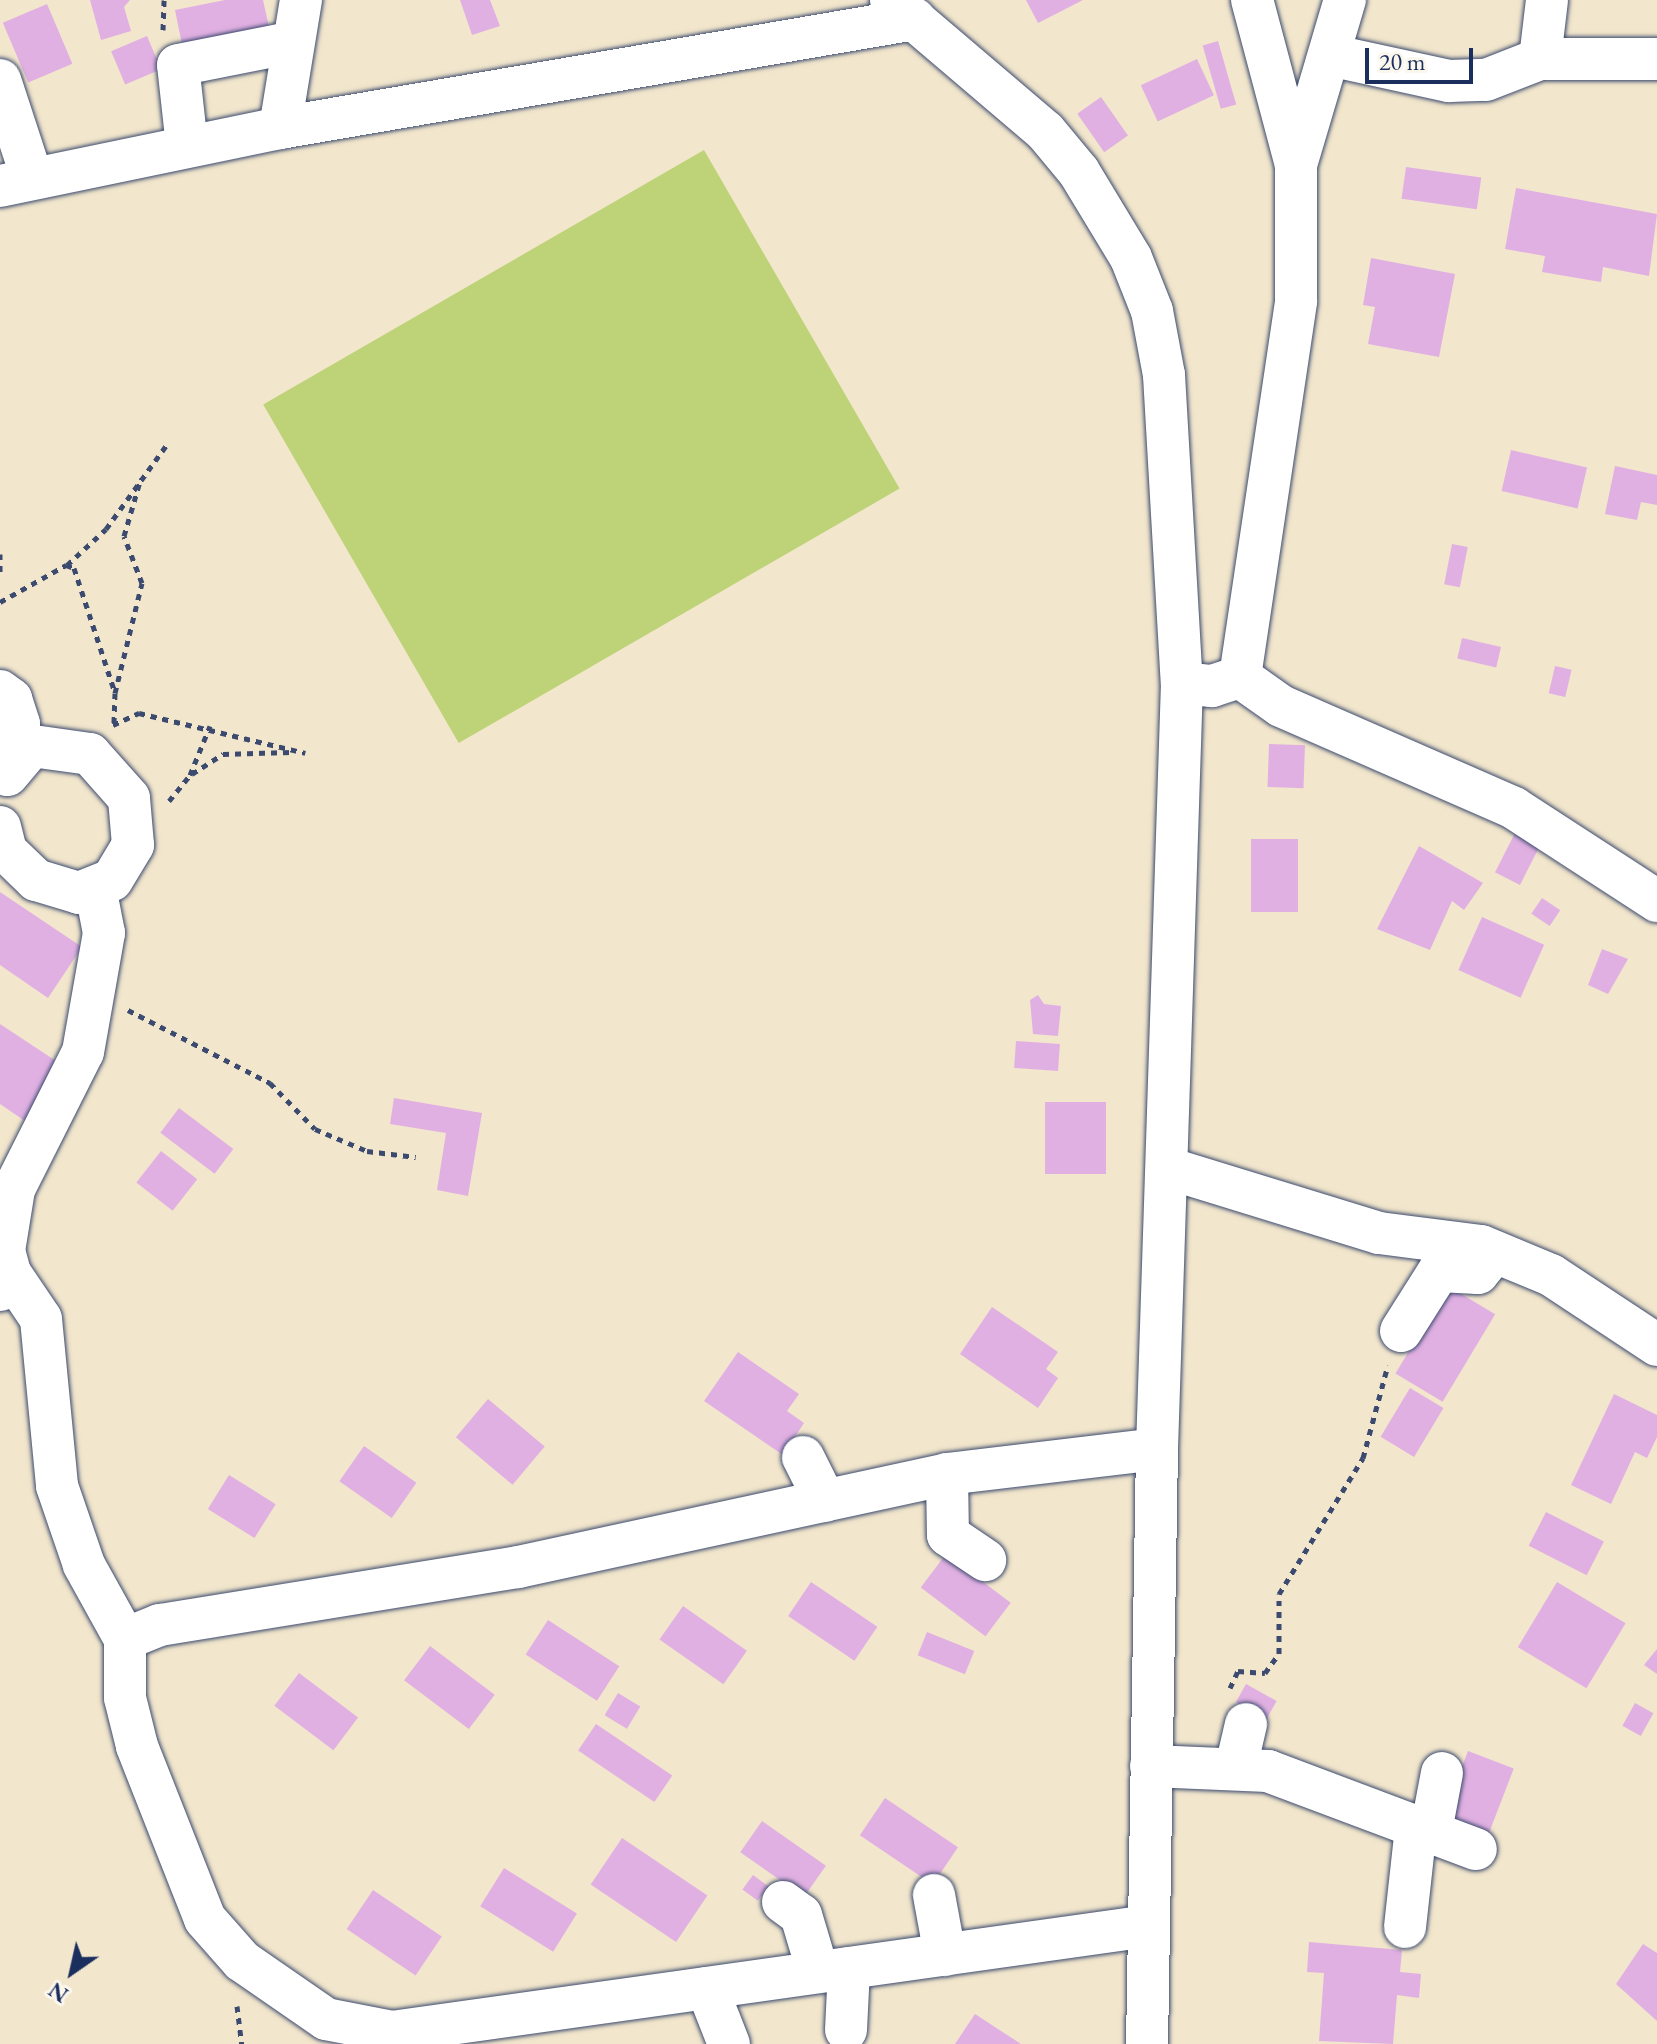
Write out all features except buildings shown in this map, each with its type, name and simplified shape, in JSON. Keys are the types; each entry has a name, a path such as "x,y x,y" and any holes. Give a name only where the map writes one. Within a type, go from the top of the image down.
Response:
{"street":[{"path":"280,128 287,55 301,0"},
{"path":"1240,677 1285,402 1296,301 1296,165 1252,0"},
{"path":"1296,165 1334,56 1345,0"},
{"path":"1540,59 1547,0"},
{"path":"0,80 16,182 187,146 903,10 1045,131 1079,172 1137,271 1164,375 1182,683 1171,1169 1157,1449 1147,2044"},
{"path":"187,146 178,65 284,44 287,55"},
{"path":"1334,56 1449,81 1486,80 1540,59 1657,59"},
{"path":"1182,683 1212,686 1240,677"},
{"path":"1240,677 1281,706 1514,808 1657,901"},
{"path":"0,827 6,851 36,880 79,893 112,880 133,845 129,798 96,749 6,695"},
{"path":"4,786 19,724 6,695"},
{"path":"4,786 32,746 96,749"},
{"path":"95,887 104,933 83,1052 14,1189 3,1265 41,1319 57,1486 84,1565 125,1639 125,1698 137,1746 205,1919 280,1992 326,2019 393,2032 1148,1926"},
{"path":"1171,1169 1379,1233 1434,1235 1495,1252 1551,1275 1657,1345"},
{"path":"1401,1331 1439,1271 1478,1273 1495,1252"},
{"path":"125,1639 160,1625 518,1567 947,1474 1157,1449"},
{"path":"803,1457 825,1501"},
{"path":"947,1474 948,1535 985,1560"},
{"path":"1236,1767 1246,1724"},
{"path":"1151,1766 1236,1767 1268,1771 1476,1849"},
{"path":"1405,1927 1423,1829 1442,1773"},
{"path":"934,1895 945,1955"},
{"path":"783,1902 801,1915 834,1970 846,2030"},
{"path":"707,1988 729,2044"}],"path":[{"path":"0,602 66,565 106,529 168,443"},
{"path":"96,749 115,693 142,583 124,536 141,478"},
{"path":"0,554 0,577"},
{"path":"66,565 74,568 115,693"},
{"path":"96,749 139,713 210,726 305,753 223,754 190,775 132,833"},
{"path":"190,775 210,726"},
{"path":"93,989 270,1083 315,1129 367,1151 416,1157"},
{"path":"1265,1673 1279,1654 1279,1594 1363,1458 1401,1331"}],"green space":[{"path":"704,150 900,489 459,743 263,405"}]}
